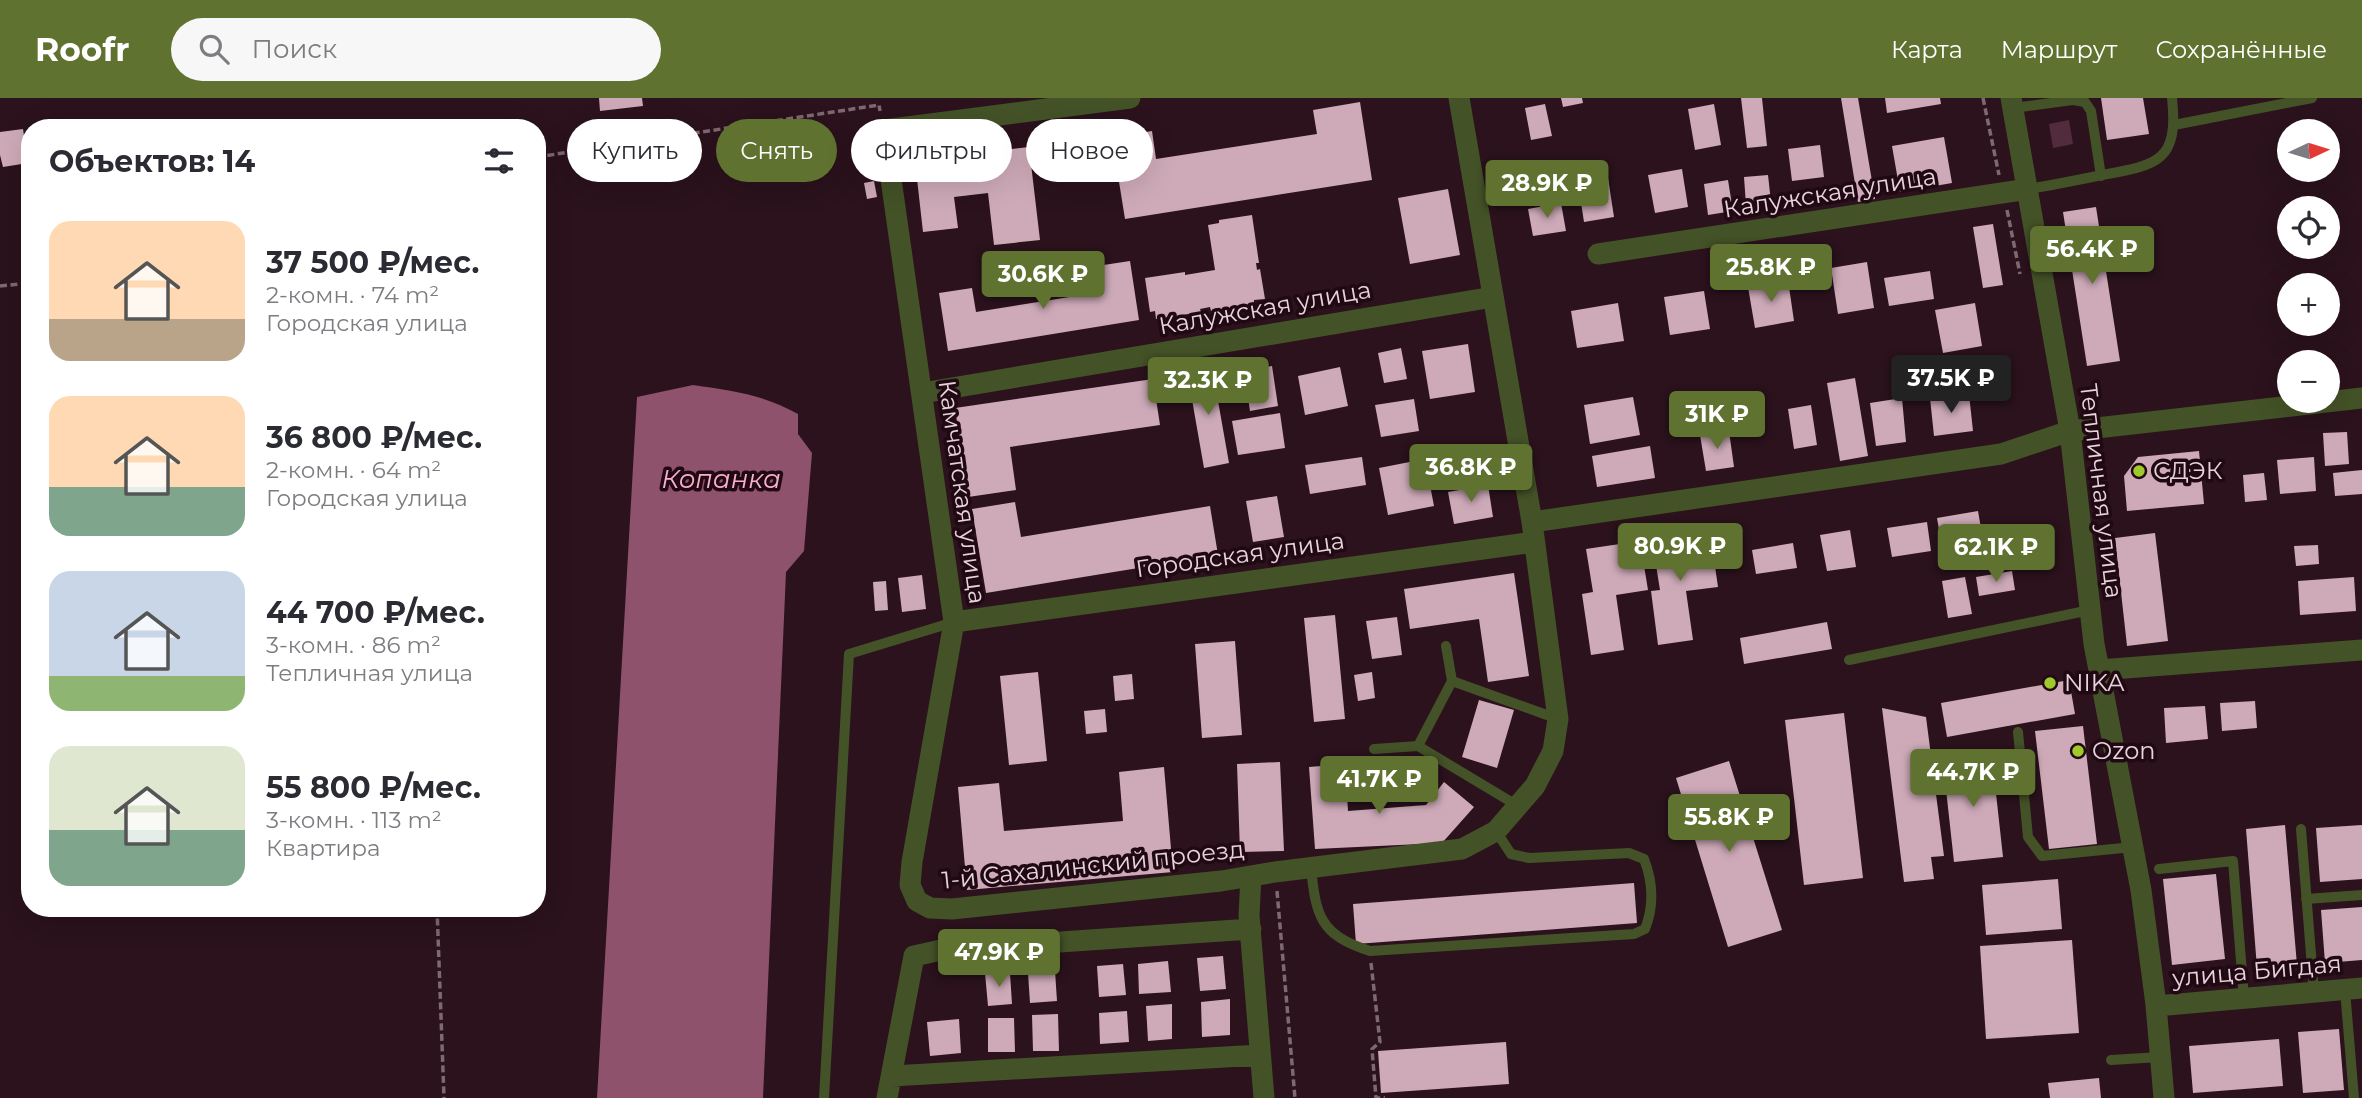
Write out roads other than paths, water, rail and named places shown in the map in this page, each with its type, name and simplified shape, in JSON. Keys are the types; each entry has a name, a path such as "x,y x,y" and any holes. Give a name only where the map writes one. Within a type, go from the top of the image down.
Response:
{"street":[{"name":"Камчатская улица","path":"917,901 910,885 912,862 954,622 884,131 1130,98"},
{"path":"1459,98 1533,532 1558,719 1553,751 1535,786 1496,831"},
{"name":"Тепличная улица","path":"2012,103 2070,431 2090,610 2133,847 2156,1006 2164,1098"},
{"name":"Калужская улица","path":"1598,254 2028,190"},
{"name":"Калужская улица","path":"922,393 1493,297"},
{"name":"Городская улица","path":"954,622 1533,532 2001,454 2070,431 2362,398"},
{"path":"2099,670 2362,650"},
{"name":"1-й Сахалинский проезд","path":"917,901 930,908 951,909 1201,884 1462,849 1496,831"},
{"path":"1251,876 1251,929 1264,1098"},
{"path":"887,1098 914,956 941,950 1251,929"},
{"name":"улица Бигдая","path":"2156,1006 2354,989"},
{"path":"892,1076 1260,1055"}],"lane":[{"path":"2028,190 2148,167 2166,150 2174,125 2172,98"},
{"path":"2174,125 2312,98"},
{"path":"2012,103 2073,100 2085,102 2091,111 2101,176"},
{"path":"1849,660 2090,610"},
{"path":"824,1098 849,654 954,622"},
{"path":"1418,746 1452,681 1446,646"},
{"path":"1452,681 1558,719"},
{"path":"2018,732 2028,837 2042,856 2133,847"},
{"path":"1374,749 1418,746 1518,806"},
{"path":"2301,830 2314,992"},
{"path":"1311,868 1314,903 1322,920 1334,934 1351,945 1370,951 1634,934 1645,929 1651,912 1650,874 1644,859 1629,853 1529,858 1511,854 1496,831"},
{"path":"2159,869 2233,861 2244,998"},
{"path":"2306,898 2362,895"},
{"path":"2354,989 2354,1098"},
{"path":"2111,1060 2160,1057"}],"water":[{"name":"Копанка","path":"693,385 760,398 798,414 798,434 812,453 804,551 786,572 763,1098 597,1098 637,397"}],"place":[{"name":"СДЭК","path":"2139,471"},
{"name":"NIKA","path":"2050,683"},
{"name":"Ozon","path":"2078,751"}]}
